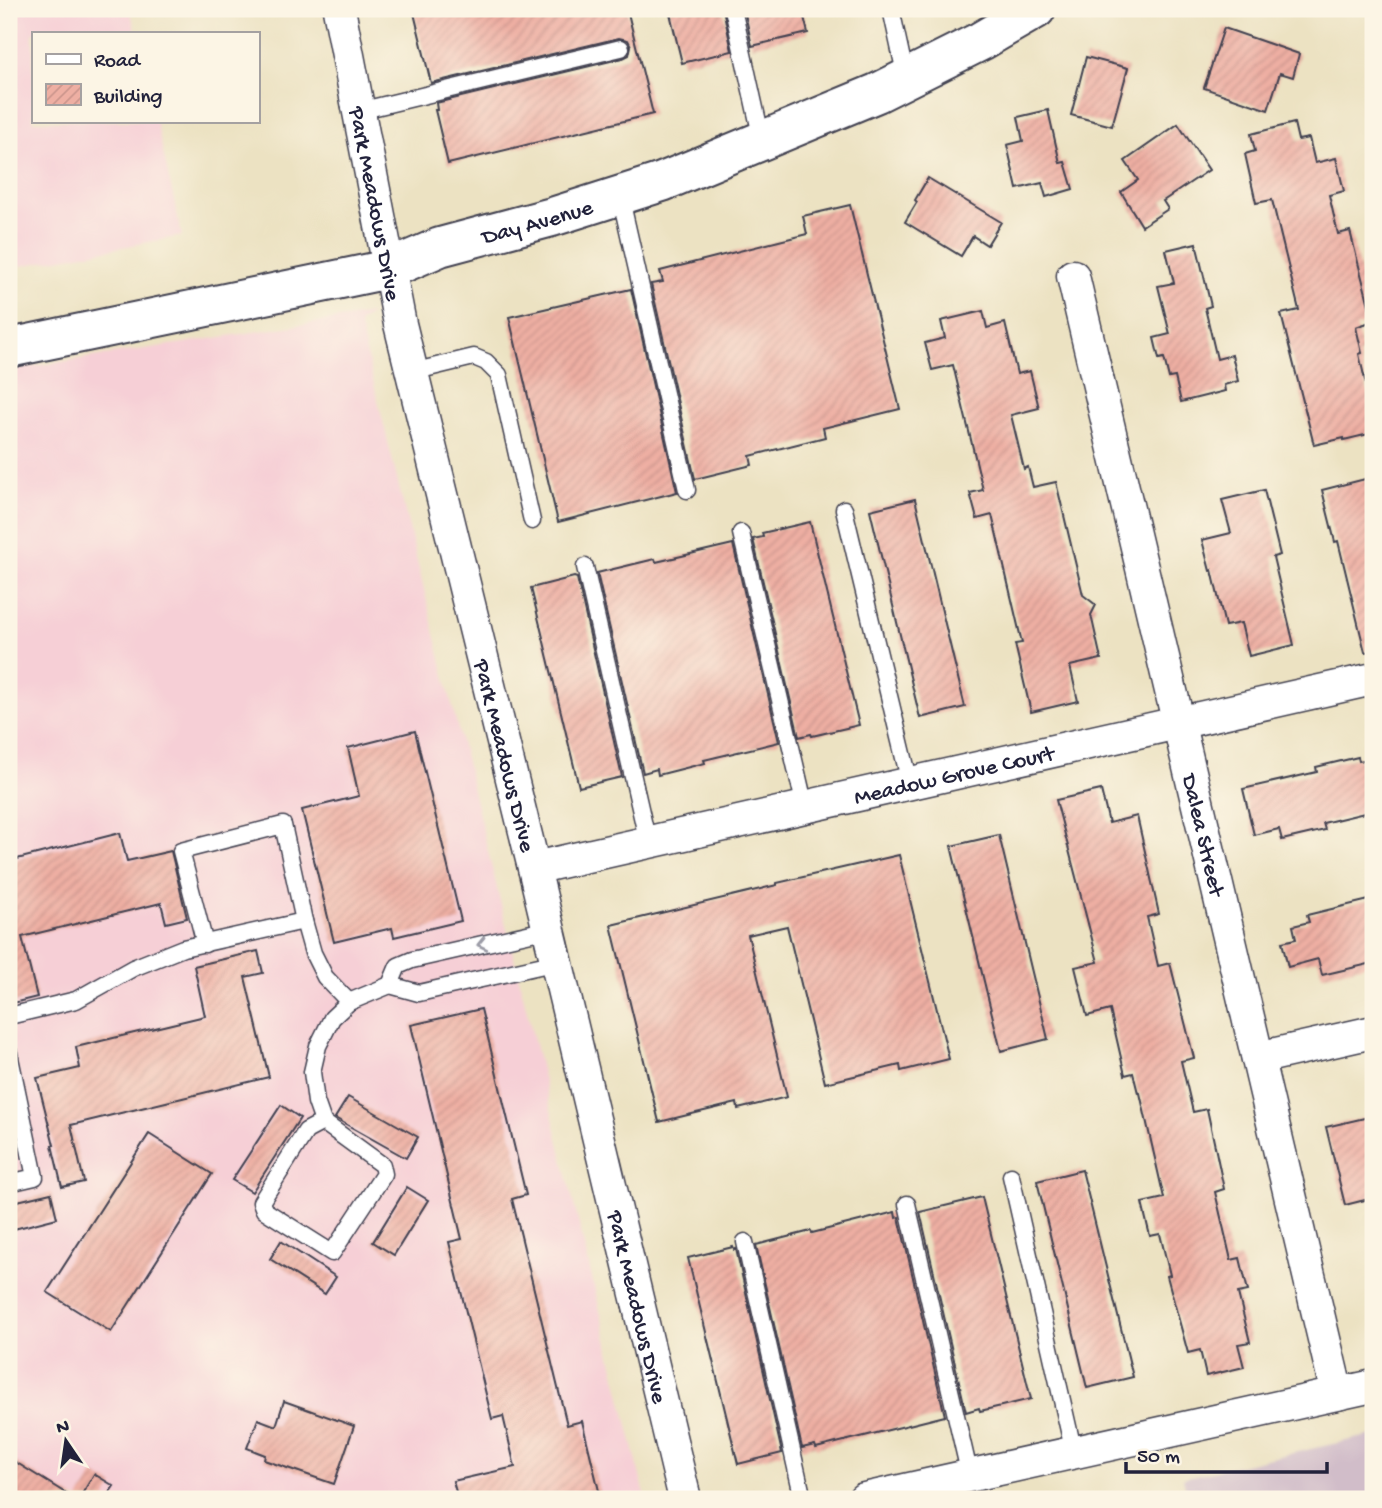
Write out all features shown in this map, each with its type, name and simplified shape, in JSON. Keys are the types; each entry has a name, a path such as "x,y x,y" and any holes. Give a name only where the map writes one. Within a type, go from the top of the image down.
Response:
{"street":[{"name":"Park Meadows Drive","path":"339,9 389,269 412,372 685,1499"},
{"name":"Day Avenue","path":"9,348 389,269 440,247 552,217 662,182 877,93 981,41 1036,9"},
{"name":"Dalea Street","path":"1073,276 1337,1394"},
{"name":"Meadow Grove Court","path":"534,868 1373,679"},
{"path":"1258,1058 1373,1032"},
{"path":"883,1497 1373,1386"}],"lane":[{"path":"733,9 762,140"},
{"path":"891,9 906,78"},
{"path":"359,111 621,48"},
{"path":"620,195 687,490"},
{"path":"412,372 474,357 486,362 499,375 531,522"},
{"path":"844,509 910,783"},
{"path":"741,533 805,807"},
{"path":"585,567 648,843"},
{"path":"205,944 181,851 283,825 313,953 325,976 349,1002"},
{"path":"9,1016 76,1000 133,968 183,948 304,921"},
{"path":"390,985 398,966 412,960 549,929"},
{"path":"323,1122 306,1131 261,1202 264,1210 332,1253 384,1174 383,1165 323,1122 316,1102 312,1072 318,1046 332,1018 349,1002 390,985 419,993 557,962"},
{"path":"9,1053 35,1177 9,1183"},
{"path":"1010,1176 1074,1453"},
{"path":"907,1204 970,1476"},
{"path":"745,1242 803,1499"}],"shaded area":[{"path":"9,9 130,9 136,32 32,32 32,122 156,122 182,236 9,268"},
{"path":"371,314 359,323 646,1499 9,1499 9,370"},
{"path":"1373,1435 1373,1499 1188,1499 1183,1478"}],"building":[{"path":"413,9 627,9 653,114 448,164 435,110 436,103 623,58 629,55 631,46 628,40 619,38 431,83"},
{"path":"669,9 723,9 732,51 682,63"},
{"path":"744,9 802,9 808,33 752,46"},
{"path":"1224,28 1299,54 1293,77 1280,73 1268,110 1204,88"},
{"path":"1086,57 1128,68 1112,126 1071,115"},
{"path":"1048,110 1060,163 1065,162 1073,189 1046,197 1042,183 1017,189 1007,145 1023,141 1018,117"},
{"path":"1294,123 1298,140 1309,138 1315,163 1336,158 1344,191 1329,195 1338,234 1350,231 1373,321 1356,327 1362,353 1359,354 1370,402 1373,402 1373,433 1314,445 1281,314 1299,310 1272,200 1256,203 1245,154 1255,151 1251,134"},
{"path":"1178,124 1209,170 1163,201 1168,209 1142,226 1121,192 1138,180 1125,161"},
{"path":"928,178 1001,222 987,245 973,236 961,256 905,222"},
{"path":"850,205 900,409 823,428 825,437 750,456 752,465 695,479 651,284 663,282 660,271 807,234 803,216"},
{"path":"1196,243 1211,306 1205,308 1217,359 1232,355 1238,381 1224,385 1225,391 1181,402 1175,377 1169,378 1164,358 1159,359 1154,338 1170,334 1158,286 1174,283 1166,250"},
{"path":"631,289 677,492 558,522 509,317"},
{"path":"983,311 987,328 1005,323 1017,374 1030,371 1039,408 1011,415 1024,469 1028,467 1033,487 1056,482 1083,595 1096,605 1091,615 1101,659 1070,666 1078,701 1031,712 1015,644 1022,643 992,515 977,519 970,493 983,490 953,365 932,370 925,343 945,338 941,321"},
{"path":"1373,477 1373,651 1365,652 1338,541 1335,542 1322,490"},
{"path":"1264,490 1280,555 1273,557 1294,645 1249,656 1241,623 1225,626 1202,540 1231,533 1222,500"},
{"path":"915,499 965,707 920,718 870,510"},
{"path":"810,522 859,725 799,737 753,539 763,537 762,533"},
{"path":"733,544 779,742 704,760 705,763 658,775 657,769 643,773 597,573"},
{"path":"577,578 622,777 579,787 531,588"},
{"path":"415,731 461,921 394,937 392,928 334,942 302,810 359,796 348,748"},
{"path":"1358,757 1359,761 1373,758 1373,811 1323,823 1325,830 1282,840 1279,829 1254,835 1243,789 1317,772 1316,767"},
{"path":"1101,790 1109,823 1137,816 1159,914 1147,917 1158,966 1170,963 1194,1058 1181,1061 1193,1112 1207,1109 1224,1189 1215,1192 1231,1260 1240,1258 1248,1291 1238,1293 1250,1342 1238,1344 1244,1367 1206,1376 1200,1350 1188,1353 1167,1276 1170,1275 1160,1234 1150,1236 1142,1203 1164,1198 1140,1093 1133,1073 1125,1075 1110,1010 1087,1016 1075,967 1098,962 1056,800"},
{"path":"120,833 127,861 171,851 187,918 166,923 161,903 22,937 37,997 9,1004 9,861"},
{"path":"999,835 1048,1039 1001,1051 951,846"},
{"path":"899,855 949,1059 901,1071 900,1065 825,1083 787,926 748,935 787,1097 738,1109 737,1103 659,1122 611,925"},
{"path":"1373,899 1373,963 1322,975 1318,959 1288,967 1282,942 1296,939 1293,926 1309,922 1307,915"},
{"path":"258,951 263,973 245,977 269,1077 71,1125 84,1182 62,1187 37,1078 80,1068 76,1047 205,1016 194,966"},
{"path":"481,1009 526,1195 512,1199 567,1425 582,1421 601,1499 458,1499 453,1481 515,1467 503,1416 492,1419 449,1242 462,1239 411,1025"},
{"path":"348,1097 418,1137 406,1158 335,1118"},
{"path":"281,1105 300,1118 252,1192 232,1180"},
{"path":"1373,1116 1373,1198 1345,1205 1326,1127"},
{"path":"149,1134 212,1174 111,1332 47,1292"},
{"path":"1082,1170 1133,1377 1087,1388 1037,1181"},
{"path":"407,1187 428,1200 394,1255 373,1242"},
{"path":"51,1193 57,1218 14,1229 9,1203"},
{"path":"982,1197 1031,1399 966,1412 920,1212"},
{"path":"895,1212 896,1218 899,1217 945,1416 816,1448 815,1445 802,1448 756,1245"},
{"path":"281,1241 336,1277 325,1294 270,1259"},
{"path":"733,1247 736,1249 782,1453 738,1464 688,1258"},
{"path":"284,1401 354,1426 334,1484 264,1460 265,1455 247,1448 258,1419 276,1426"},
{"path":"9,1458 75,1499 9,1499"},
{"path":"94,1474 114,1486 105,1499 79,1499"}]}
